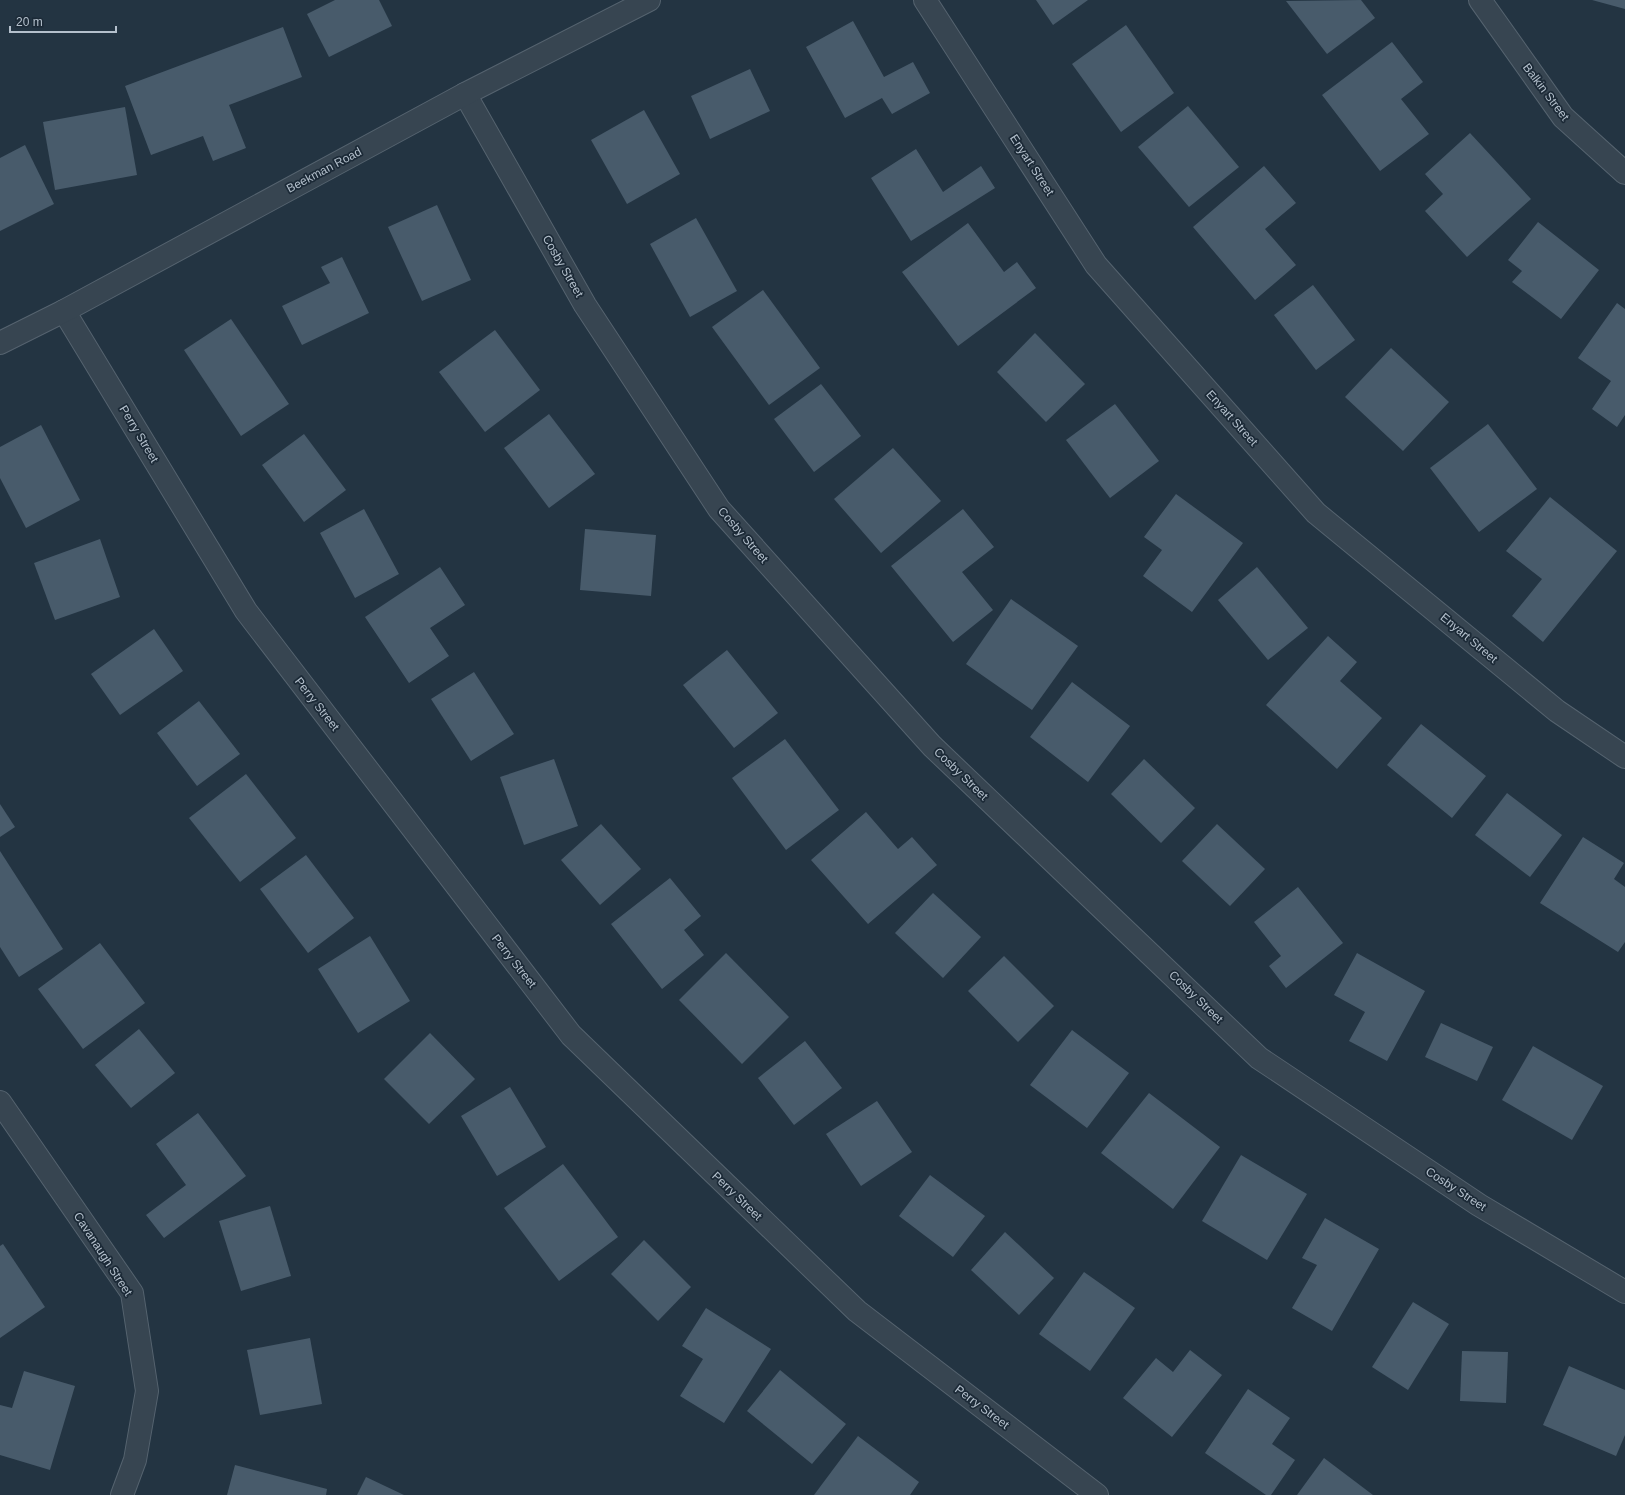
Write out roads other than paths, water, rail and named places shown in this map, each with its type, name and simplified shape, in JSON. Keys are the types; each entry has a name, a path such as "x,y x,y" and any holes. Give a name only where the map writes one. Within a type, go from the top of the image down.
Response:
{"street":[{"name":"Beekman Road","path":"0,343 64,311 465,94 649,0"},
{"name":"Enyart Street","path":"925,0 1096,266 1316,513 1557,711 1625,757"},
{"name":"Balkin Street","path":"1480,0 1563,117 1625,173"},
{"name":"Cosby Street","path":"465,94 585,305 719,509 932,746 1259,1058 1479,1205 1625,1292"},
{"name":"Perry Street","path":"64,311 246,611 571,1035 857,1311 1097,1495"},
{"name":"Cavanaugh Street","path":"0,1102 132,1293 147,1391 135,1460 122,1495"}]}
